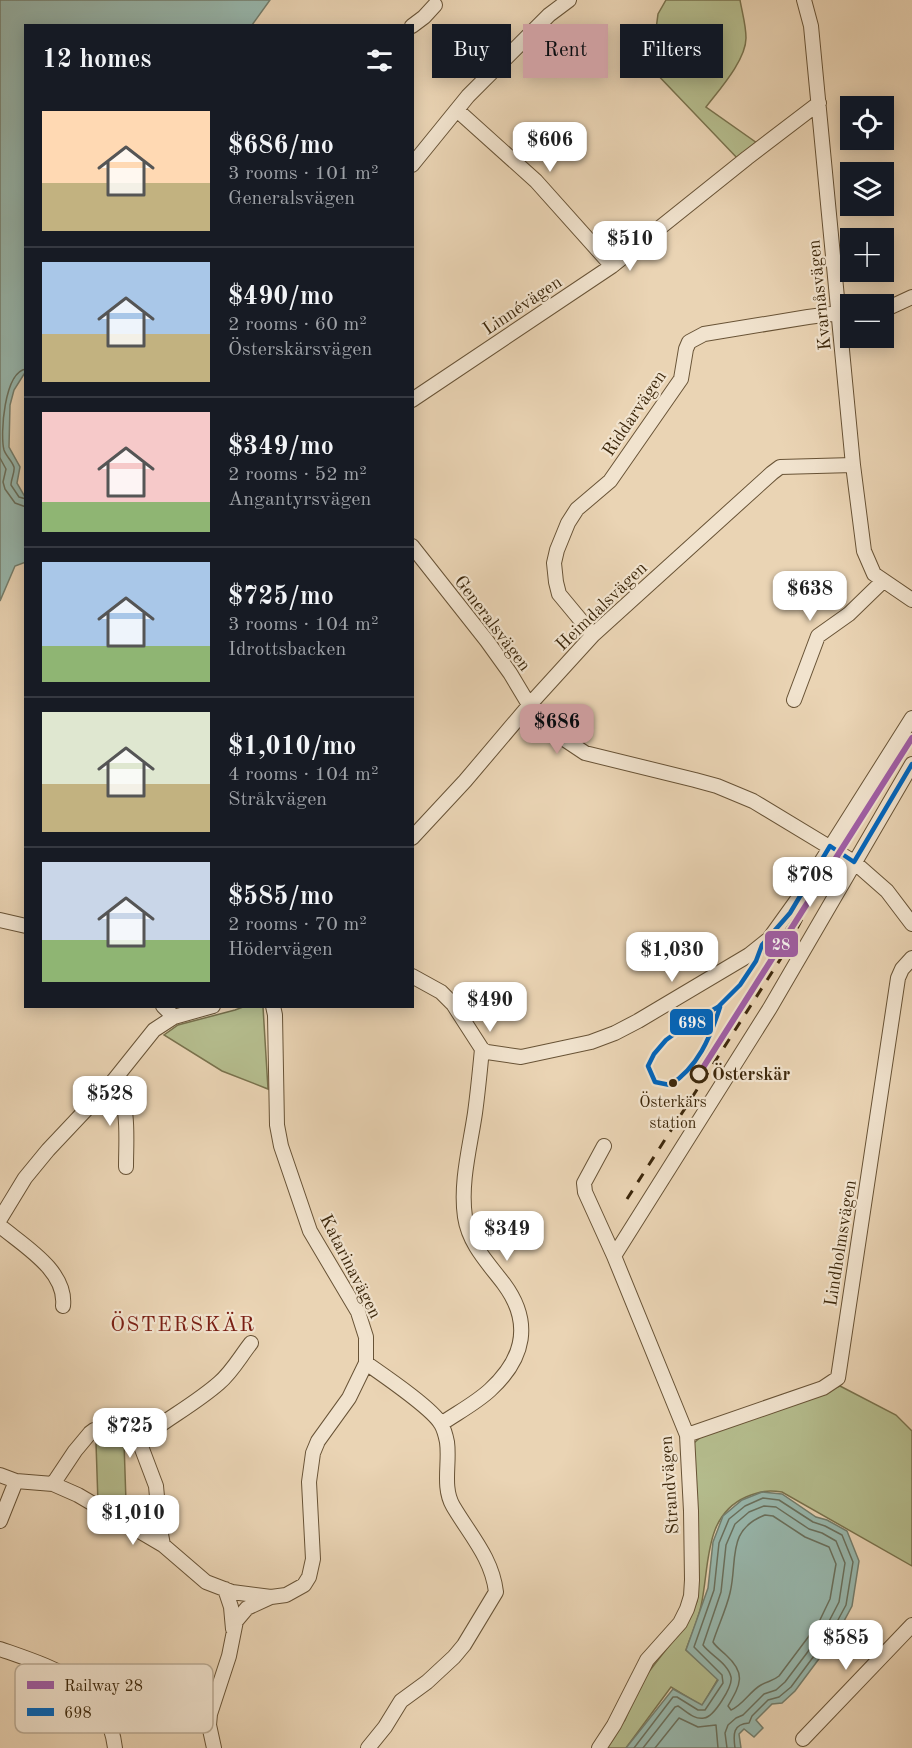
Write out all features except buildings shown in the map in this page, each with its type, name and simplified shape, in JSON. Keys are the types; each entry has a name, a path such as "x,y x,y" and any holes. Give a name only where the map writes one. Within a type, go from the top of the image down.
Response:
{"street":[{"path":"414,163 468,96 532,31 569,0"},
{"name":"Kvarnåsvägen","path":"804,0 811,26 842,294"},
{"path":"414,24 435,5"},
{"name":"Linnévägen","path":"414,399 612,266 819,103"},
{"path":"457,110 536,181 612,266"},
{"path":"894,305 912,297"},
{"name":"Riddarvägen","path":"593,635 559,594 556,582 556,550 577,509 610,481 681,379 689,342 704,334 808,317 840,314"},
{"name":"Kvarnåsvägen","path":"846,348 853,465 864,551 870,567 883,581 912,600"},
{"name":"Heimdalsvägen","path":"414,836 593,635 780,467 853,465"},
{"name":"Generalsvägen","path":"414,549 487,641 510,673 540,723 585,753 717,786 753,801 855,862 887,891 912,924"},
{"path":"794,700 818,636 849,614 883,581"},
{"path":"414,977 441,992 453,1004 487,1052 521,1057 591,1042 615,1033 716,976 769,939 797,900 912,718"},
{"path":"614,1256 770,1008 912,764"},
{"path":"0,920 24,926"},
{"name":"Lindholmsvägen","path":"687,1435 823,1388 838,1378 898,978 902,969 912,958"},
{"path":"165,1008 174,1017"},
{"path":"0,1219 25,1178 40,1159 114,1080 154,1030 174,1017 206,1008"},
{"name":"Katarinavägen","path":"213,1705 229,1656 236,1621 247,1608 271,1597 286,1596 304,1585 309,1577 313,1559 309,1482 313,1453 318,1441 350,1398 366,1363 366,1337 358,1311 310,1230 281,1146 277,1125 273,1008"},
{"path":"441,1424 492,1389 512,1363 519,1348 522,1332 518,1305 477,1249 469,1235 465,1217 466,1173 482,1048"},
{"path":"114,1080 123,1094 126,1167"},
{"name":"Strandvägen","path":"599,1748 614,1725 651,1655 680,1623 691,1596 691,1511 687,1435 614,1256 588,1202 584,1183 604,1146"},
{"path":"0,1226 56,1276 62,1288 63,1306"},
{"path":"139,1441 160,1424 192,1405 219,1383 250,1343"},
{"path":"366,1363 402,1389 441,1424 447,1441 448,1492 453,1505 485,1554 496,1592 459,1651 444,1668 401,1701 385,1727 368,1748"},
{"path":"53,1484 75,1451 94,1430 110,1429 139,1441 156,1486 163,1545"},
{"path":"0,1475 16,1481 53,1484 163,1545 206,1582 225,1589 271,1597"},
{"path":"0,1521 16,1481"},
{"name":"Katarinavägen","path":"225,1589 231,1607 233,1629"},
{"path":"803,1739 912,1625"},
{"path":"0,1649 39,1664"},
{"path":"112,1733 115,1748"},
{"name":"Katarinavägen","path":"211,1733 214,1748"}],"green space":[{"path":"666,0 740,0 745,28 745,47 737,65 706,107 757,143 739,160 661,78 723,78 723,24 657,24 658,14"},
{"path":"263,1008 268,1089 222,1071 164,1035 178,1025 235,1010"},
{"path":"840,1386 896,1415 912,1431 912,1566 782,1492 756,1493 732,1505 722,1516 715,1529 700,1612 686,1650 718,1679 702,1706 671,1687 626,1748 605,1748 625,1720 640,1683 689,1620 697,1601 694,1443 703,1435"},
{"path":"124,1442 126,1502 98,1503 96,1443"}],"water":[{"path":"0,0 270,0 253,24 24,24 24,374 14,390 10,405 9,447 20,467 17,483 24,495 24,563 15,566 0,601"},
{"path":"762,1492 782,1494 816,1517 847,1531 859,1561 852,1606 836,1636 795,1691 782,1703 772,1704 756,1720 763,1728 754,1737 744,1729 739,1734 741,1748 626,1748 673,1689 702,1705 718,1680 686,1650 708,1588 713,1542 723,1516 742,1500"}],"railway":[{"path":"627,1199 785,952 826,872"}],"rail line":[{"name":"28","path":"699,1074 912,738"}],"transit line":[{"name":"698","path":"720,1007 702,1051 688,1070 670,1085 655,1082 648,1066 654,1054 666,1040 718,1007 740,985 756,961 762,945 790,913 830,846 854,862 912,764"}],"place":[{"name":"Österskär","path":"699,1074"},
{"name":"Österkärs station","path":"673,1083"}],"district":[{"name":"ÖSTERSKÄR","path":"183,1324"}]}
